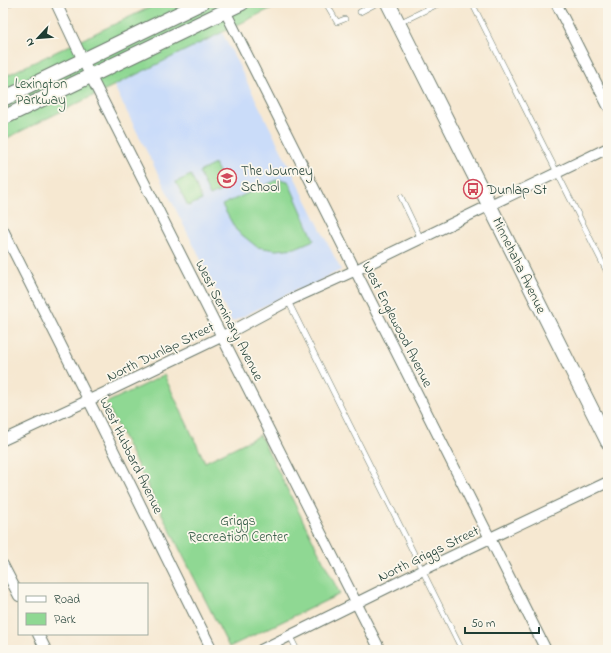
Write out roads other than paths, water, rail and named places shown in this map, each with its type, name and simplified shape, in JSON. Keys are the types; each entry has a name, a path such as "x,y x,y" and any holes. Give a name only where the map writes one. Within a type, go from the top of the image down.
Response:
{"street":[{"name":"West Seminary Avenue","path":"56,3 91,76 380,650"},
{"path":"3,99 201,3"},
{"path":"3,118 242,3"},
{"name":"Minnehaha Avenue","path":"388,3 608,442"},
{"path":"556,3 608,106"},
{"name":"West Englewood Avenue","path":"225,11 546,650"},
{"name":"North Dunlap Street","path":"3,440 222,336 288,301 421,239 608,148"},
{"name":"West Hubbard Avenue","path":"3,230 89,400 212,650"},
{"name":"North Griggs Street","path":"261,650 423,570 608,482"},
{"path":"3,565 18,594"},
{"path":"38,635 46,650"}],"lane":[{"path":"3,6 10,3"},
{"path":"326,3 337,22 345,19"},
{"path":"360,12 377,3"},
{"path":"398,23 440,3"},
{"path":"472,3 608,274"},
{"path":"401,197 421,239"},
{"path":"288,301 462,650"},
{"path":"290,636 297,650"}],"place":[{"name":"The Journey School","path":"227,178"},
{"name":"Dunlap St","path":"473,189"}],"park label":[{"name":"Lexington Parkway","path":"41,92"},
{"name":"Griggs Recreation Center","path":"238,528"}]}
